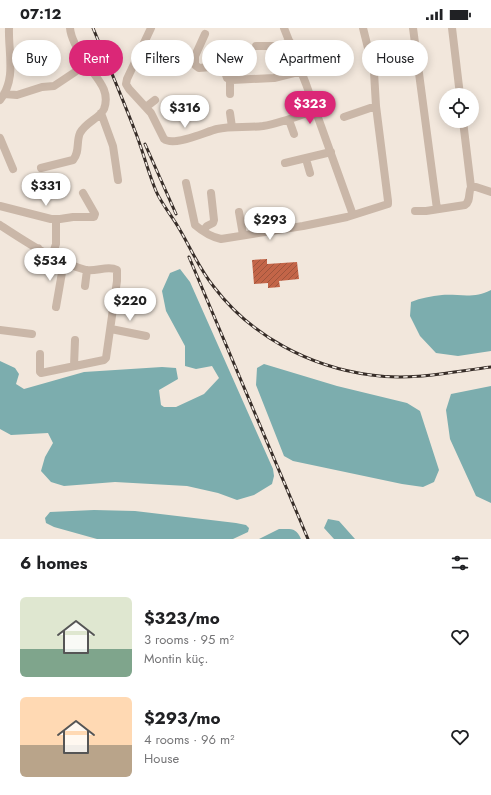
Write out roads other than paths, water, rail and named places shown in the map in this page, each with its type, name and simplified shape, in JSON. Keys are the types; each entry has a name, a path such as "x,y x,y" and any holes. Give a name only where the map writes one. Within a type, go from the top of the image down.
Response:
{"street":[{"path":"9,28 11,75 2,96 18,95 42,86 54,86 69,76"},
{"path":"70,28 73,40"},
{"path":"151,28 126,82 129,89 154,118 164,139 169,142 192,138 232,127 260,126 289,120 316,110"},
{"path":"284,28 289,40"},
{"path":"186,183 195,225 203,231 221,239 303,226 353,216 375,207 385,206 388,201 372,62 363,28"},
{"path":"412,28 437,209"},
{"path":"452,28 459,88"},
{"path":"202,40 205,34"},
{"path":"202,41 195,56 195,65 199,68 202,68"},
{"path":"41,168 73,160 78,151 78,140 81,133 94,118 101,113 105,101 103,86 96,76"},
{"path":"226,76 230,80 230,94"},
{"path":"230,80 274,78 282,76"},
{"path":"304,76 353,216"},
{"path":"146,107 154,100"},
{"path":"344,117 376,106"},
{"path":"101,113 113,146 118,180"},
{"path":"230,113 232,127"},
{"path":"289,120 294,134"},
{"path":"416,211 465,205 469,201 471,187 464,128"},
{"path":"0,138 13,168"},
{"path":"285,164 331,152"},
{"path":"306,159 310,172"},
{"path":"471,187 476,187 491,192"},
{"path":"0,206 56,220 73,217 94,218 95,216 83,193"},
{"path":"203,231 207,226 213,223 214,220 210,193"},
{"path":"239,212 243,235"},
{"path":"52,256 56,244 56,220"},
{"path":"0,225 52,256 87,270 112,268 117,270 117,281 106,358 104,360 41,373 40,354"},
{"path":"32,264 38,248"},
{"path":"56,307 64,261"},
{"path":"85,286 87,270"},
{"path":"111,329 146,336"},
{"path":"0,330 32,334"},
{"path":"74,366 75,340"}],"water":[{"path":"180,269 190,282 273,469 274,476 272,484 254,495 237,500 218,493 187,486 115,482 64,486 51,482 41,471 45,457 53,443 48,433 11,435 0,429 0,361 15,368 19,374 16,384 24,389 84,372 162,367 176,368 178,379 159,390 161,405 164,407 176,407 204,394 219,378 212,366 196,369 185,366 185,346 166,311 162,291 170,273"},
{"path":"491,290 491,351 458,356 436,353 420,336 410,316 411,302 419,299 442,295 473,295 485,293"},
{"path":"264,364 337,386 407,403 420,411 439,470 434,482 423,487 402,484 293,461 284,456 256,385 257,368"},
{"path":"491,386 491,503 476,496 450,439 446,410 451,394"},
{"path":"94,510 135,511 236,523 246,525 249,528 248,532 233,539 97,539 54,527 46,523 45,518 50,512"},
{"path":"328,519 339,521 355,539 334,539 324,528"},
{"path":"279,529 293,530 297,532 301,539 259,539"}],"railway":[{"path":"93,28 130,118 158,196 209,280 229,305 246,320 264,334 304,357 348,371 386,377 401,377 431,375 491,367"},
{"path":"145,144 176,214"},
{"path":"189,257 308,539"}]}
